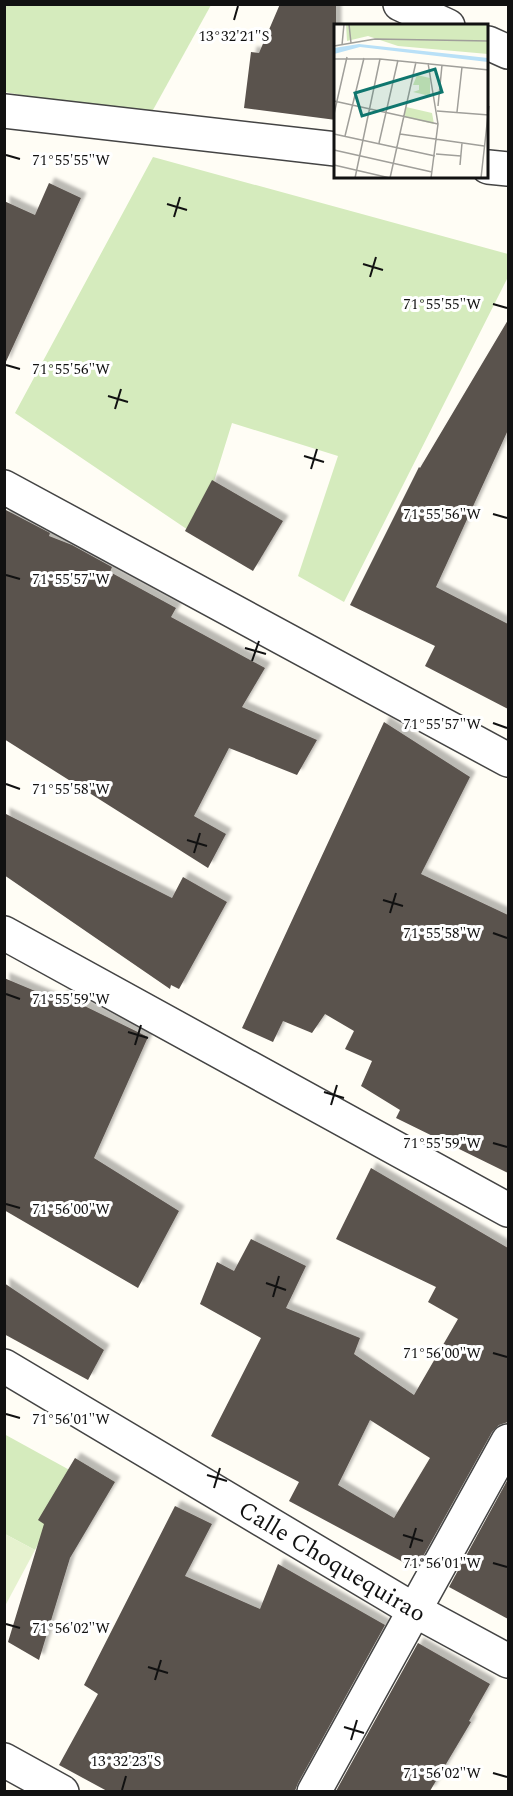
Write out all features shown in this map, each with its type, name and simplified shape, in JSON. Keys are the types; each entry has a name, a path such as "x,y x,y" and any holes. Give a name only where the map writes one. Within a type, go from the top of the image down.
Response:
{"street":[{"path":"400,4 444,24"},
{"path":"489,43 508,52"},
{"path":"4,111 334,149"},
{"path":"489,166 508,169"},
{"path":"4,487 508,760"},
{"path":"4,933 508,1210"},
{"name":"Calle Choquequirao","path":"4,1366 414,1610 508,1661"},
{"path":"314,1791 508,1441"},
{"path":"4,1760 62,1791"}],"green space":[{"path":"4,5 211,5 148,119 5,92"},
{"path":"153,157 508,254 508,277 344,602 298,576 338,456 232,423 197,536 15,413"},
{"path":"4,1434 75,1473 35,1550 5,1534"},
{"path":"5,1534 35,1550 5,1606"}],"building":[{"path":"280,4 336,4 334,120 244,108 251,52 259,53"},
{"path":"49,183 81,198 4,366 4,201 35,215"},
{"path":"508,320 508,430 436,587 508,624 508,709 425,666 435,646 350,605 419,467"},
{"path":"212,480 283,521 253,571 185,531"},
{"path":"4,509 50,533 49,536 72,545 112,567 110,572 176,608 171,617 265,668 242,707 317,740 297,775 229,748 194,816 226,834 208,868 4,739"},
{"path":"384,722 470,777 421,874 508,915 508,1173 396,1118 400,1110 361,1086 372,1061 345,1049 354,1031 325,1014 312,1033 283,1021 273,1042 242,1028"},
{"path":"4,813 172,898 183,877 227,902 179,989 171,985 170,989 4,875"},
{"path":"4,978 59,1001 62,995 148,1037 94,1158 179,1211 138,1288 4,1210"},
{"path":"371,1168 508,1248 508,1422 499,1425 492,1432 416,1569 289,1501 299,1482 211,1436 261,1338 200,1304 217,1262 234,1271 251,1239 306,1266 286,1308 360,1338 354,1354 414,1395 458,1319 428,1302 436,1287 336,1239","holes":["370,1420 430,1458 394,1518 338,1485"]},
{"path":"4,1283 104,1350 88,1380 4,1334"},
{"path":"75,1458 115,1482 70,1558 39,1660 8,1642 44,1524 38,1520"},
{"path":"508,1479 508,1619 449,1587"},
{"path":"175,1506 212,1524 185,1576 260,1609 278,1564 385,1625 295,1791 107,1791 59,1765 98,1694 84,1685"},
{"path":"418,1643 490,1684 469,1721 471,1722 430,1791 336,1791"}]}
